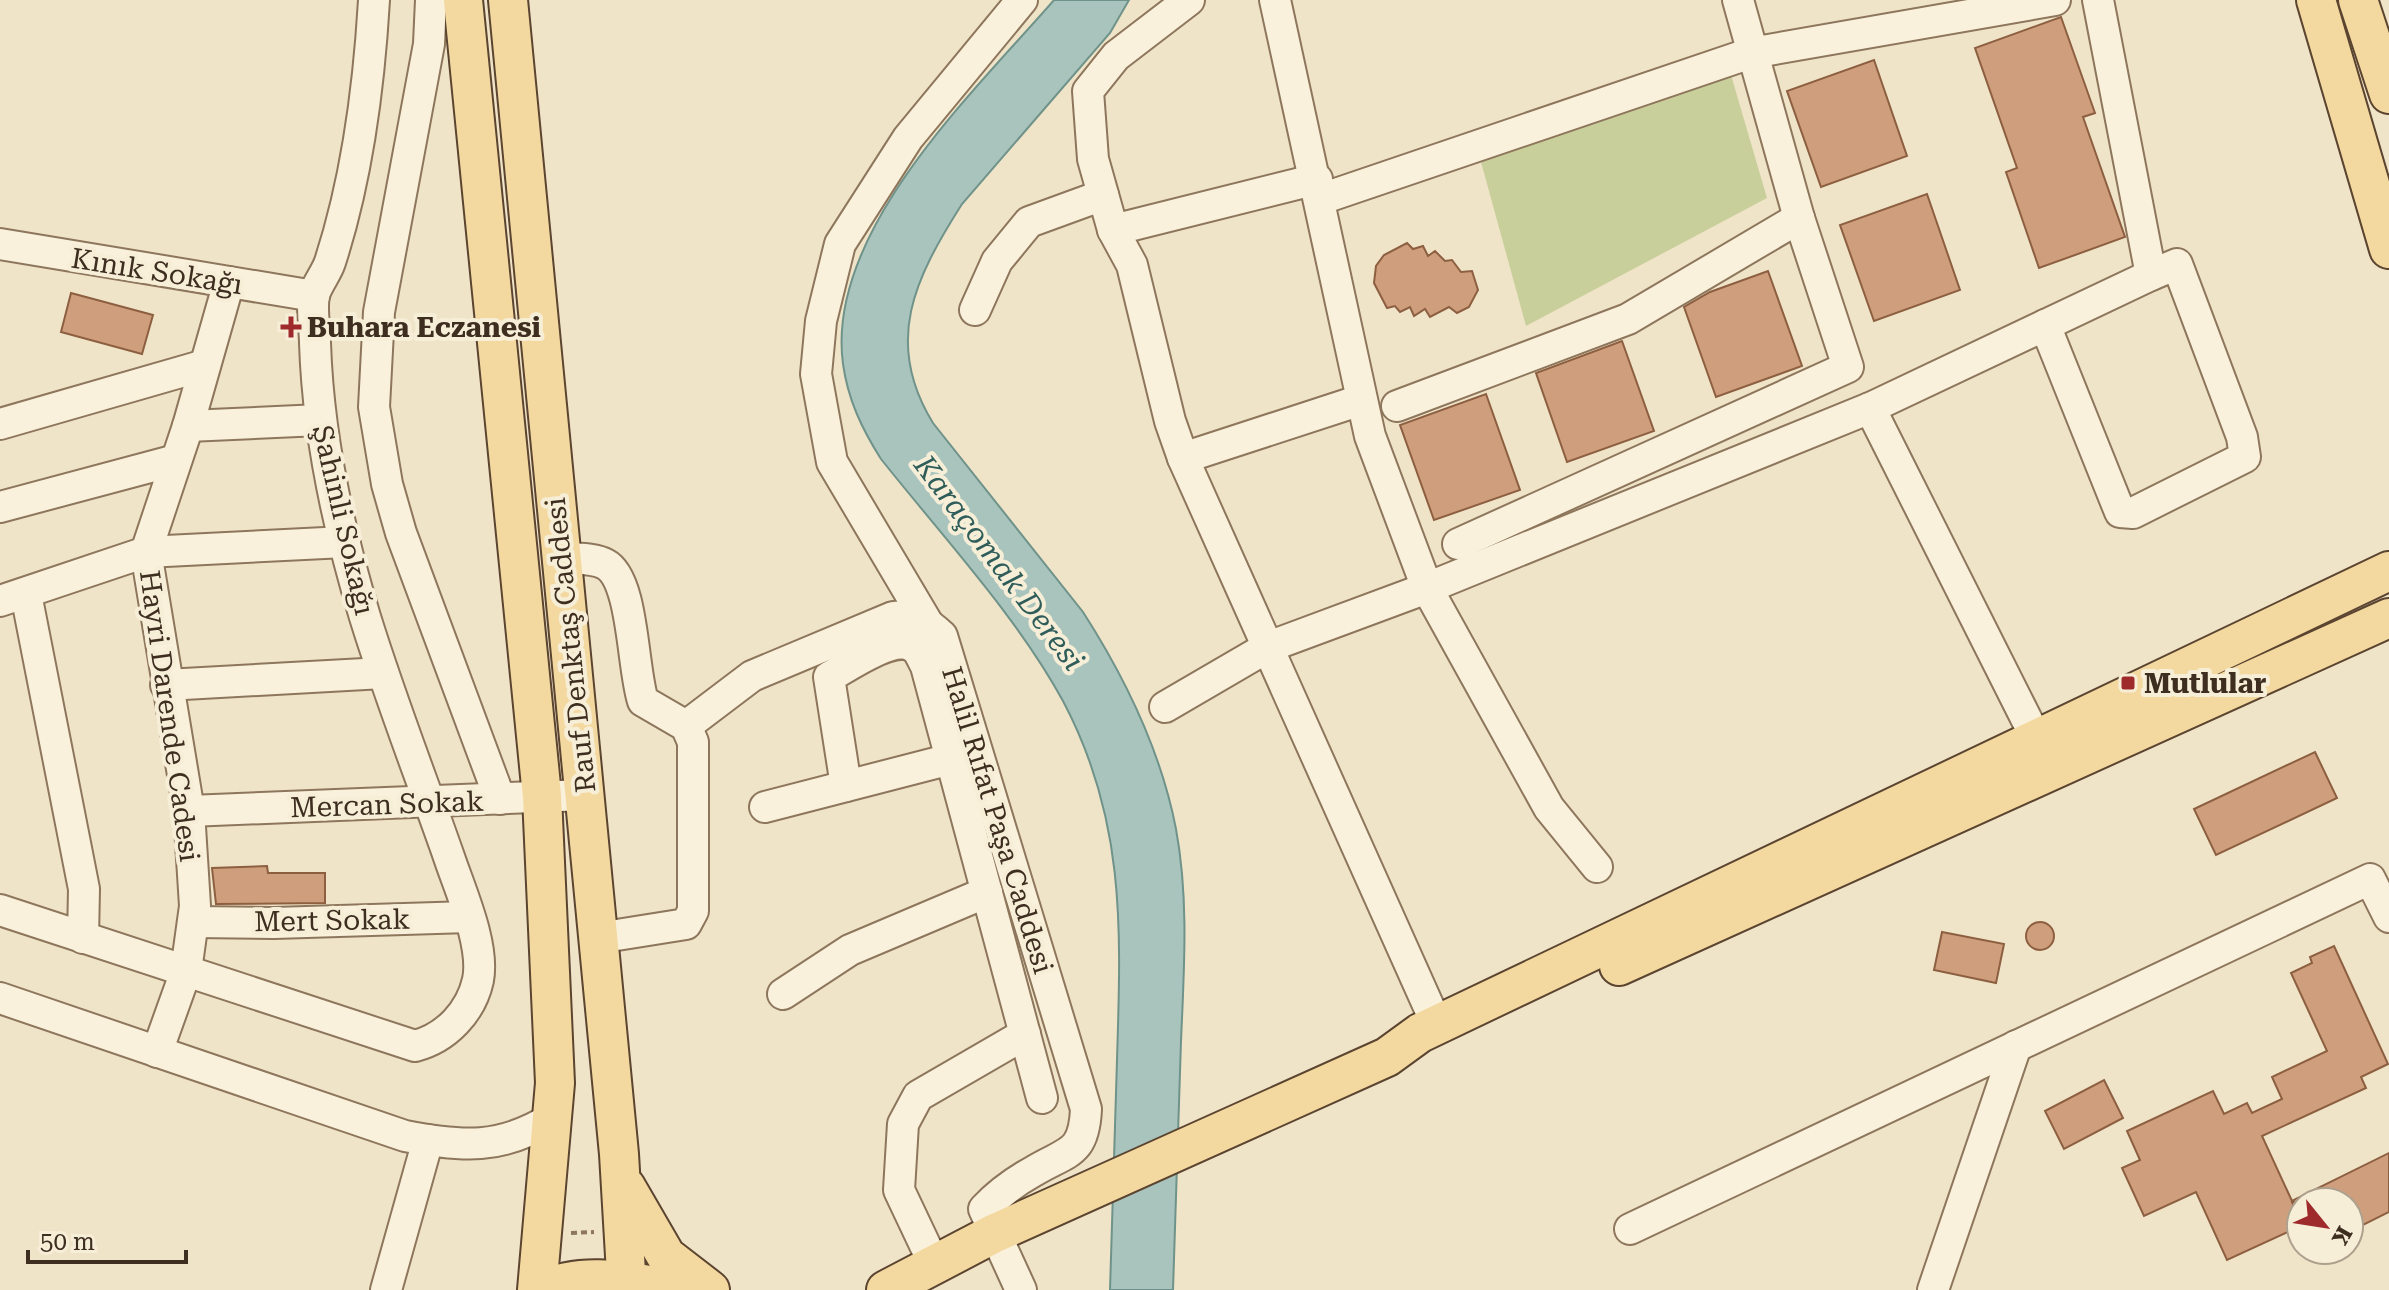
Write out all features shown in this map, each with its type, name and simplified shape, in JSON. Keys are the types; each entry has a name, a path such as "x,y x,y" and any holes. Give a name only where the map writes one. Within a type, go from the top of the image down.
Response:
{"main road":[{"name":"Rauf Denktaş Caddesi","path":"463,0 542,796 555,1083 537,1290"},
{"name":"Rauf Denktaş Caddesi","path":"508,0 621,1177 627,1286"},
{"path":"2316,0 2389,249"},
{"path":"2358,0 2389,94"},
{"path":"886,1290 993,1234 1387,1057 1437,1025 2388,570"},
{"path":"1387,1057 1419,1057 2389,618"},
{"path":"621,1177 666,1256 710,1290"},
{"path":"544,1290 579,1280 681,1290"}],"street":[{"name":"Şahinli Sokağı","path":"186,971 415,1046 431,1042 455,1024 470,1002 479,978 479,954 469,917 383,673 345,542 320,420 314,296 329,265 347,196 366,91 374,0"},
{"path":"431,0 429,44 379,312 374,407 387,484 401,533 500,799"},
{"path":"928,624 832,462 816,374 821,321 840,244 908,138 1022,0"},
{"path":"1189,0 1116,56 1088,91 1093,159 1113,230 1132,265 1170,421 1183,458 1437,1025"},
{"path":"1275,0 1319,189 1370,436 1427,588 1549,808 1597,867"},
{"path":"1458,544 1848,367 1799,218 1738,0"},
{"path":"1113,230 1319,189 1751,53 2055,0"},
{"path":"2098,0 2151,275"},
{"path":"975,310 997,261 1029,222 1103,195"},
{"path":"1397,406 1628,319 1799,218"},
{"name":"Kınık Sokağı","path":"0,244 314,296"},
{"path":"1165,707 1268,647 1427,588 1870,408 2045,325 2151,275 2177,264 2242,437 2245,457 2133,513 2120,512 2045,325"},
{"name":"Hayri Darende Cadesi","path":"157,1052 186,971 195,922 189,811 146,552 188,426 229,282"},
{"path":"0,424 205,365"},
{"path":"1183,458 1361,400"},
{"path":"1870,408 2036,738"},
{"path":"188,426 320,420"},
{"path":"0,507 176,460"},
{"path":"83,938 84,889 13,597 146,552 345,542"},
{"path":"561,557 603,562 615,572 624,589 635,678 643,701 686,726 693,742 693,911 686,924 670,929 598,938"},
{"path":"686,726 752,676 893,617 908,615 928,624"},
{"name":"Halil Rıfat Paşa Caddesi","path":"928,624 942,636 1086,1109 1085,1133 1070,1155 1035,1170 984,1209 993,1234"},
{"name":"Halil Rıfat Paşa Caddesi","path":"846,786 829,677 891,644 904,643 916,648 926,666 1042,1098"},
{"path":"166,685 383,673"},
{"name":"Halil Rıfat Paşa Caddesi","path":"765,807 951,759"},
{"name":"Mercan Sokak","path":"189,811 431,804 585,795"},
{"path":"1630,1229 2370,879 2389,917"},
{"name":"Halil Rıfat Paşa Caddesi","path":"783,994 850,950 987,892"},
{"path":"0,910 186,971"},
{"name":"Mert Sokak","path":"195,922 274,923 469,917"},
{"path":"0,998 405,1136 471,1144 506,1142 552,1118"},
{"path":"934,1264 899,1190 903,1124 918,1096 1025,1034"},
{"path":"1933,1290 2016,1046"},
{"path":"386,1290 428,1140"},
{"path":"993,1234 1007,1255 1021,1290"}],"green space":[{"path":"1731,75 1767,198 1526,326 1481,162"}],"water":[{"name":"Karaçomak Deresi","path":"1054,0 1129,0 1110,33 962,204 945,231 919,284 911,311 908,338 910,365 918,393 933,423 1083,612 1099,637 1140,716 1169,800 1183,882 1184,935 1173,1290 1110,1290 1118,921 1109,833 1099,789 1084,745 1063,701 1023,638 881,459 857,414 843,364 844,314 857,264 881,215 948,120"}],"building":[{"path":"2061,17 2095,113 2083,117 2125,237 2039,268 2006,172 2017,168 1975,48"},
{"path":"1874,60 1907,156 1821,187 1787,91"},
{"path":"1927,194 1960,290 1874,321 1840,225"},
{"path":"1407,243 1413,249 1423,246 1428,256 1435,251 1445,261 1452,260 1461,272 1472,271 1478,290 1469,307 1457,313 1449,307 1430,317 1425,309 1414,316 1410,307 1400,312 1395,306 1387,308 1374,283 1376,266 1384,255"},
{"path":"1768,271 1802,366 1716,397 1684,307 1710,292"},
{"path":"71,293 153,315 142,354 61,332"},
{"path":"1622,341 1654,431 1567,462 1536,373"},
{"path":"1486,394 1520,490 1434,520 1400,425"},
{"path":"2315,752 2337,798 2216,855 2194,809"},
{"path":"267,866 268,873 325,873 325,903 216,904 212,868"},
{"path":"2040,922 2050,926 2054,936 2050,946 2040,950 2030,946 2026,936 2030,926"},
{"path":"1942,932 2004,944 1996,983 1934,970"},
{"path":"2334,946 2388,1064 2361,1077 2366,1088 2262,1136 2285,1186 2285,1233 2227,1260 2196,1192 2144,1216 2122,1168 2140,1160 2127,1131 2213,1091 2224,1114 2247,1103 2252,1113 2282,1099 2272,1077 2327,1051 2291,973 2312,963 2310,957"},
{"path":"2104,1080 2123,1118 2064,1149 2045,1111"},
{"path":"2389,1153 2389,1212 2365,1224 2365,1186 2322,1186"}],"place":[{"name":"Buhara Eczanesi","path":"291,327"},
{"name":"Mutlular","path":"2128,683"}]}
